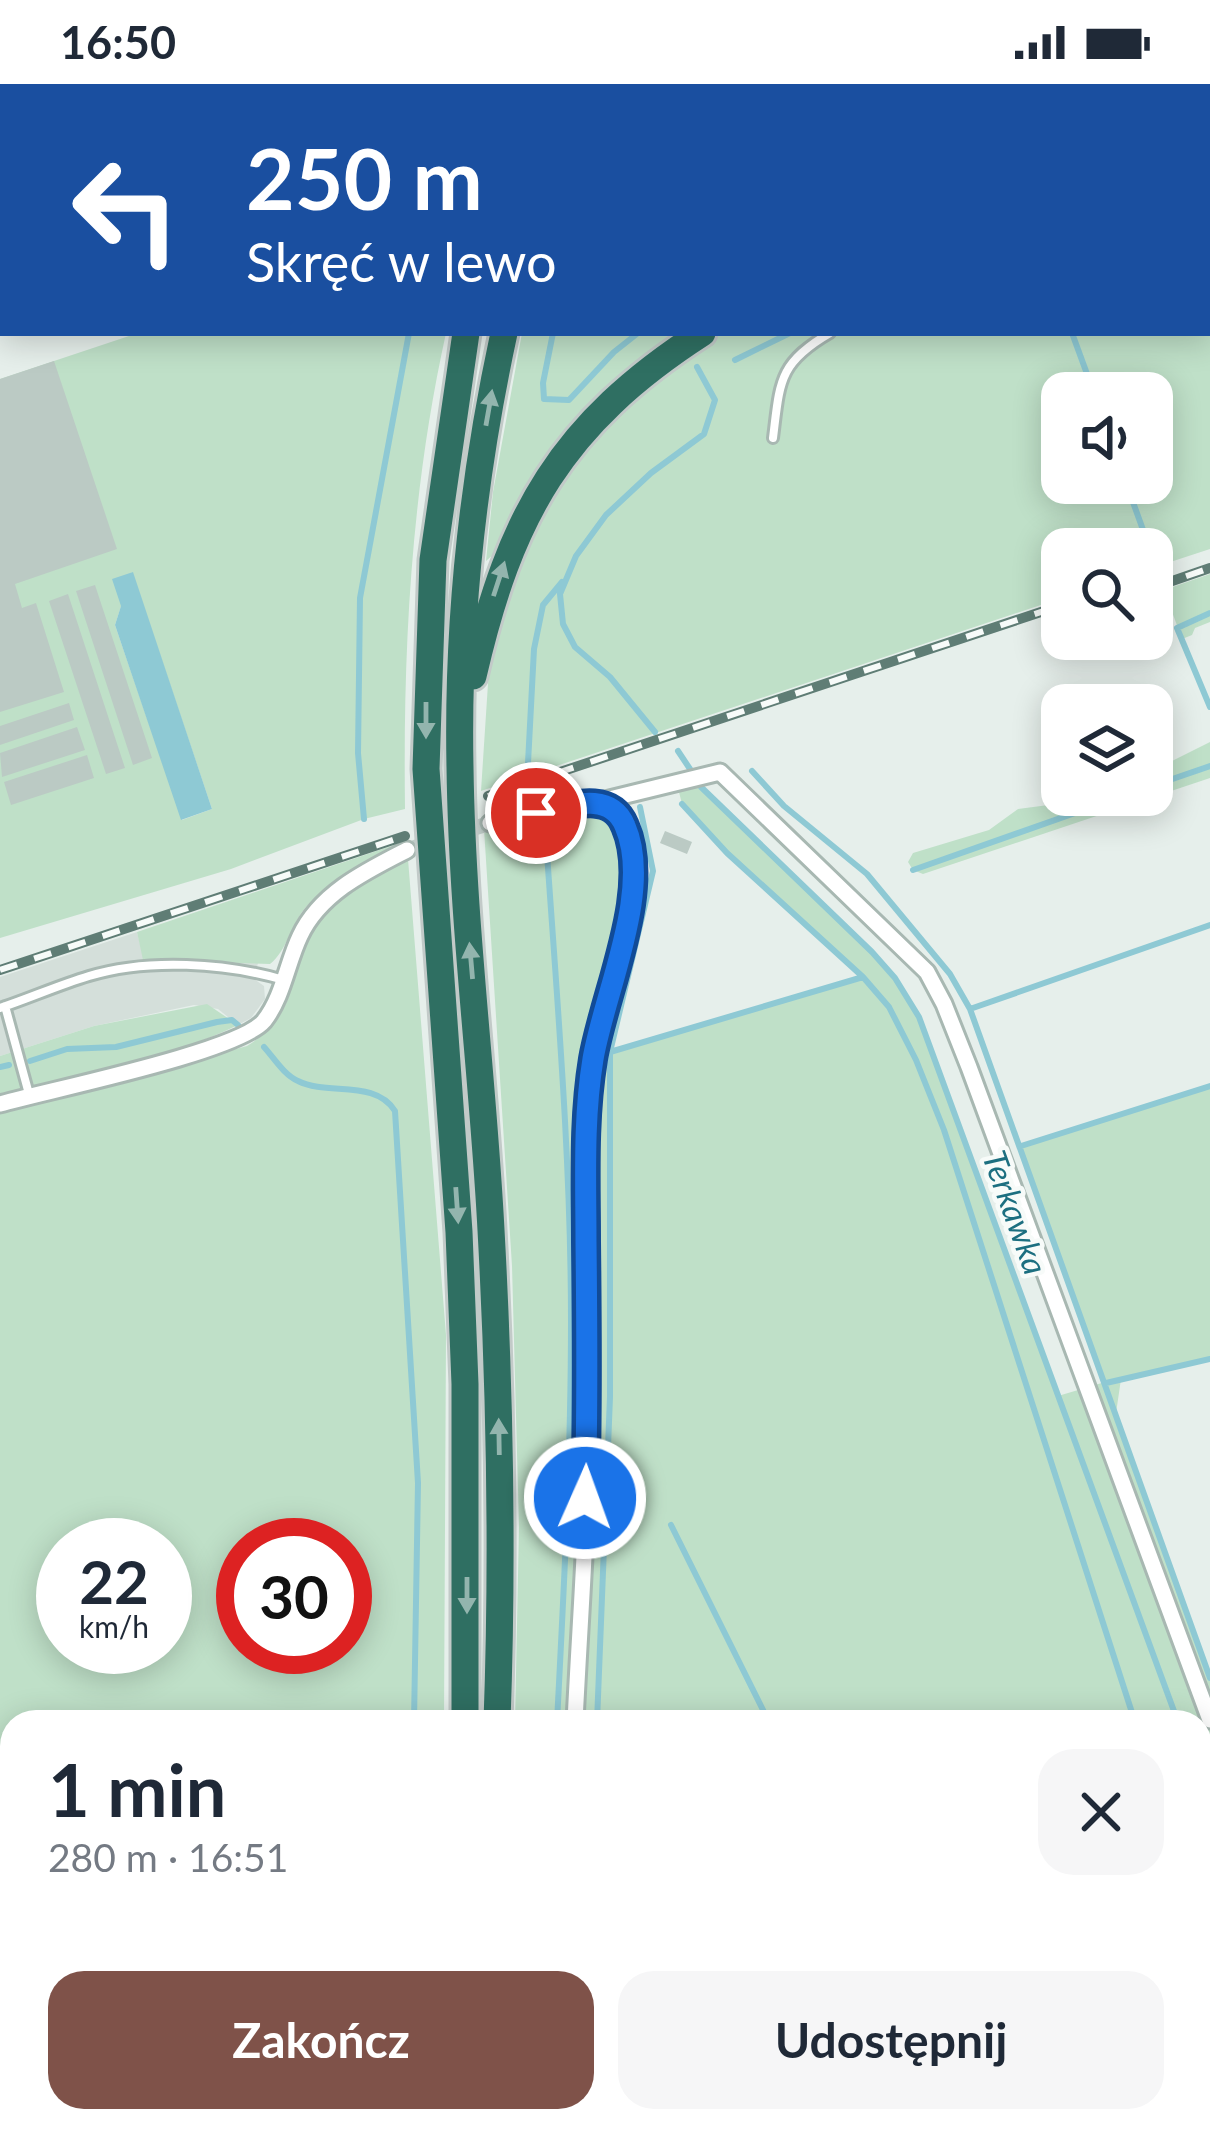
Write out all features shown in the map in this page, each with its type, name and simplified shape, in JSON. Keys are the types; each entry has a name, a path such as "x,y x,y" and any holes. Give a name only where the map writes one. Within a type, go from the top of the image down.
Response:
{"highway":[{"path":"497,1710 498,1378 464,872 460,733 470,530 503,336"},
{"path":"460,733 496,587 530,507 565,453 604,407 697,336"},
{"path":"465,1710 465,1384 426,769 433,560 466,340"}],"street":[{"path":"490,823 720,772 927,973 969,1067 1206,1710"},
{"path":"575,1710 588,1408 585,1145 593,1060 632,880 626,827 616,810 593,803"},
{"path":"0,1104 246,1036 263,1022 301,934 317,910 336,891 406,850"}],"lane":[{"path":"773,438 786,368 802,349 825,336"},
{"path":"29,1096 3,1007 91,975 129,968 209,968 284,980"}],"shaded area":[{"path":"137,932 144,960 258,963 254,979 264,986 265,999 251,1018 238,1025 218,1009 194,1005 94,1026 0,1056 0,977"}],"green space":[{"path":"129,336 445,336 417,511 406,689 405,809 364,819 231,869 0,938 0,379","holes":["132,572 212,809 182,820 115,625"]},
{"path":"521,336 680,336 523,500 496,552 486,561 493,492"},
{"path":"718,336 1210,336 1210,549 1173,561 1173,528 1041,528 1041,605 481,791 490,653 534,518 599,428 677,362"},
{"path":"1210,574 1210,622 1182,639 1173,614 1173,587"},
{"path":"1210,742 1210,778 1173,790 1173,760"},
{"path":"697,780 872,952 919,1017 1058,1396 1105,1382 1021,1146 1210,1086 1210,1359 1121,1379 1115,1420 1210,1678 1210,1710 515,1710 519,1527 512,1266 484,829 608,806 633,859 594,1060 862,977 727,853 682,804 679,792 685,782"},
{"path":"1041,806 1041,816 1096,816 923,874 908,862 913,853 989,830 1018,809"},
{"path":"406,841 316,897 270,964 143,960 137,932"},
{"path":"408,859 446,1335 444,1710 0,1710 0,1113 247,1046 274,1024 315,928 350,892"},
{"path":"207,1004 238,1025 151,1058 0,1094 0,1056 94,1026"}],"water":[{"path":"133,572 212,809 181,820 115,625 121,606 112,579"}],"building":[{"path":"54,361 117,549 15,584 22,608 36,603 64,692 0,712 0,379"},
{"path":"95,585 152,758 133,765 76,591"},
{"path":"68,594 125,768 106,774 49,601"},
{"path":"69,703 74,720 0,745 0,726"},
{"path":"77,727 85,750 2,777 0,753"},
{"path":"87,755 94,778 11,805 4,782"},
{"path":"665,831 692,842 687,854 660,843"}],"waterway":[{"path":"364,819 358,753 360,598 408,336"},
{"path":"552,336 544,399 569,400 634,336"},
{"path":"735,360 784,336"},
{"path":"1073,336 1086,372"},
{"name":"Terkawka","path":"655,732 610,677 575,647 563,624 560,594 576,556 606,515 651,473 704,434 715,400 697,367"},
{"path":"1134,504 1142,528"},
{"path":"528,763 534,649 543,605 562,582"},
{"path":"1210,613 1177,628 1210,707"},
{"name":"Terkawka","path":"678,751 692,772"},
{"path":"1173,779 1210,766"},
{"path":"752,771 784,806 867,874 950,974 970,1009 1210,1678"},
{"name":"Terkawka","path":"701,787 872,952 919,1017 1174,1710"},
{"path":"682,804 727,853 863,977 889,1007 916,1060 944,1130 1131,1710"},
{"path":"597,1710 610,1397 610,1052 653,871 640,807"},
{"path":"913,870 1066,816"},
{"path":"546,839 570,1261 571,1371 558,1710"},
{"path":"970,1009 1210,925"},
{"path":"610,1052 863,977"},
{"path":"30,1061 67,1049 116,1047 217,1022 232,1020 238,1025"},
{"path":"264,1047 298,1081 376,1095 395,1111 418,1483 414,1710"},
{"path":"0,1067 9,1065"},
{"path":"1021,1146 1210,1086"},
{"path":"1106,1383 1210,1359"},
{"path":"671,1525 763,1710"}],"tunnel":[{"path":"407,850 490,823"}],"railway":[{"path":"1173,581 1210,568"},
{"path":"488,796 1041,612"},
{"path":"0,970 405,836"}],"route":[{"path":"536,813 593,803 608,806 626,827 633,860 626,924 598,1030 587,1111 585,1498"}]}
